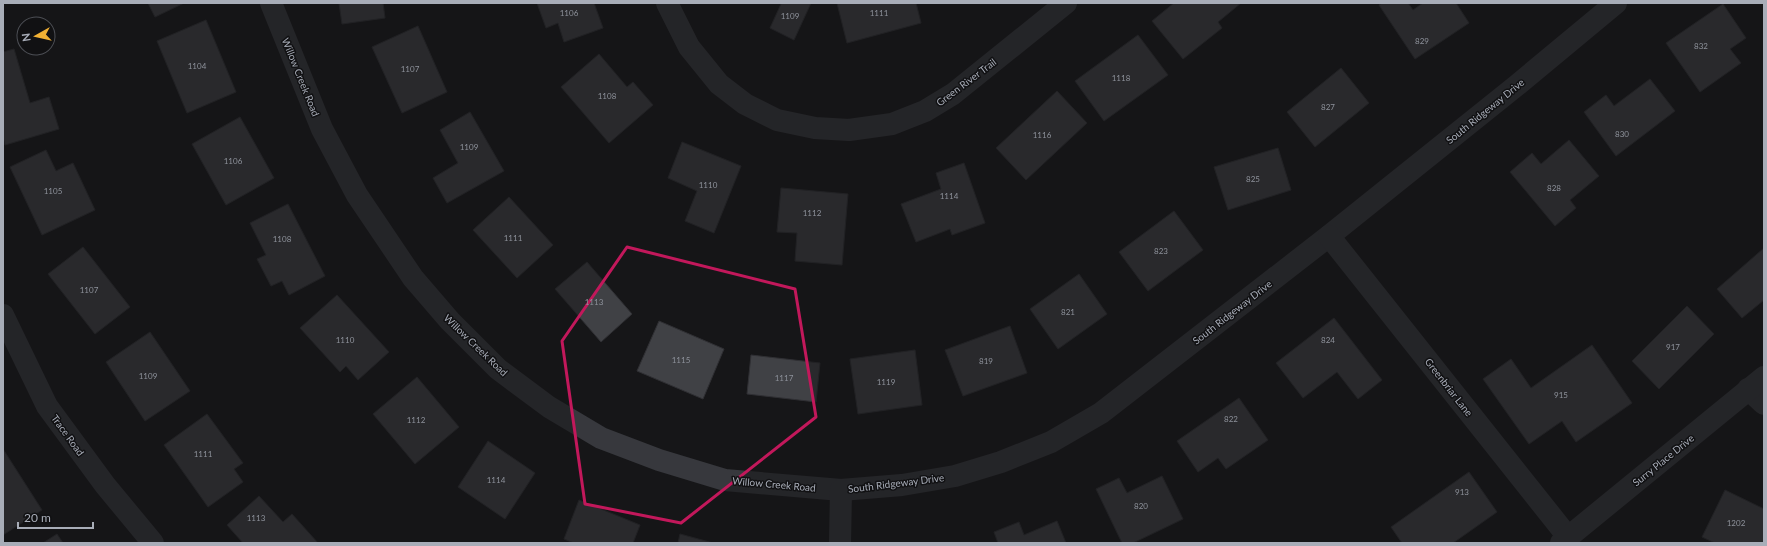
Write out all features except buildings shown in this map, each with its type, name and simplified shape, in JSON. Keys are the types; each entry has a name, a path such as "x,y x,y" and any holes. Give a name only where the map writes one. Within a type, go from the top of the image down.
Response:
{"street":[{"name":"Willow Creek Road","path":"271,3 322,129 357,195 412,278 450,321 498,369 549,407 601,438 659,460 725,480 841,490"},
{"name":"Green River Trail","path":"667,3 689,47 719,84 745,104 777,120 814,128 849,130 892,124 925,111 953,94 1066,3"},
{"name":"South Ridgeway Drive","path":"840,543 841,490 902,484 955,476 1001,462 1051,442 1101,413 1329,236 1522,81 1616,3"},
{"name":"Greenbriar Lane","path":"1329,236 1565,540"},
{"name":"Trace Road","path":"3,315 47,406 105,485 153,543"},
{"name":"Surry Place Drive","path":"1565,540 1756,383"},
{"path":"1756,383 1764,404"}],"highlighted area":[{"path":"627,247 795,289 816,417 681,523 585,504 562,341"}]}
